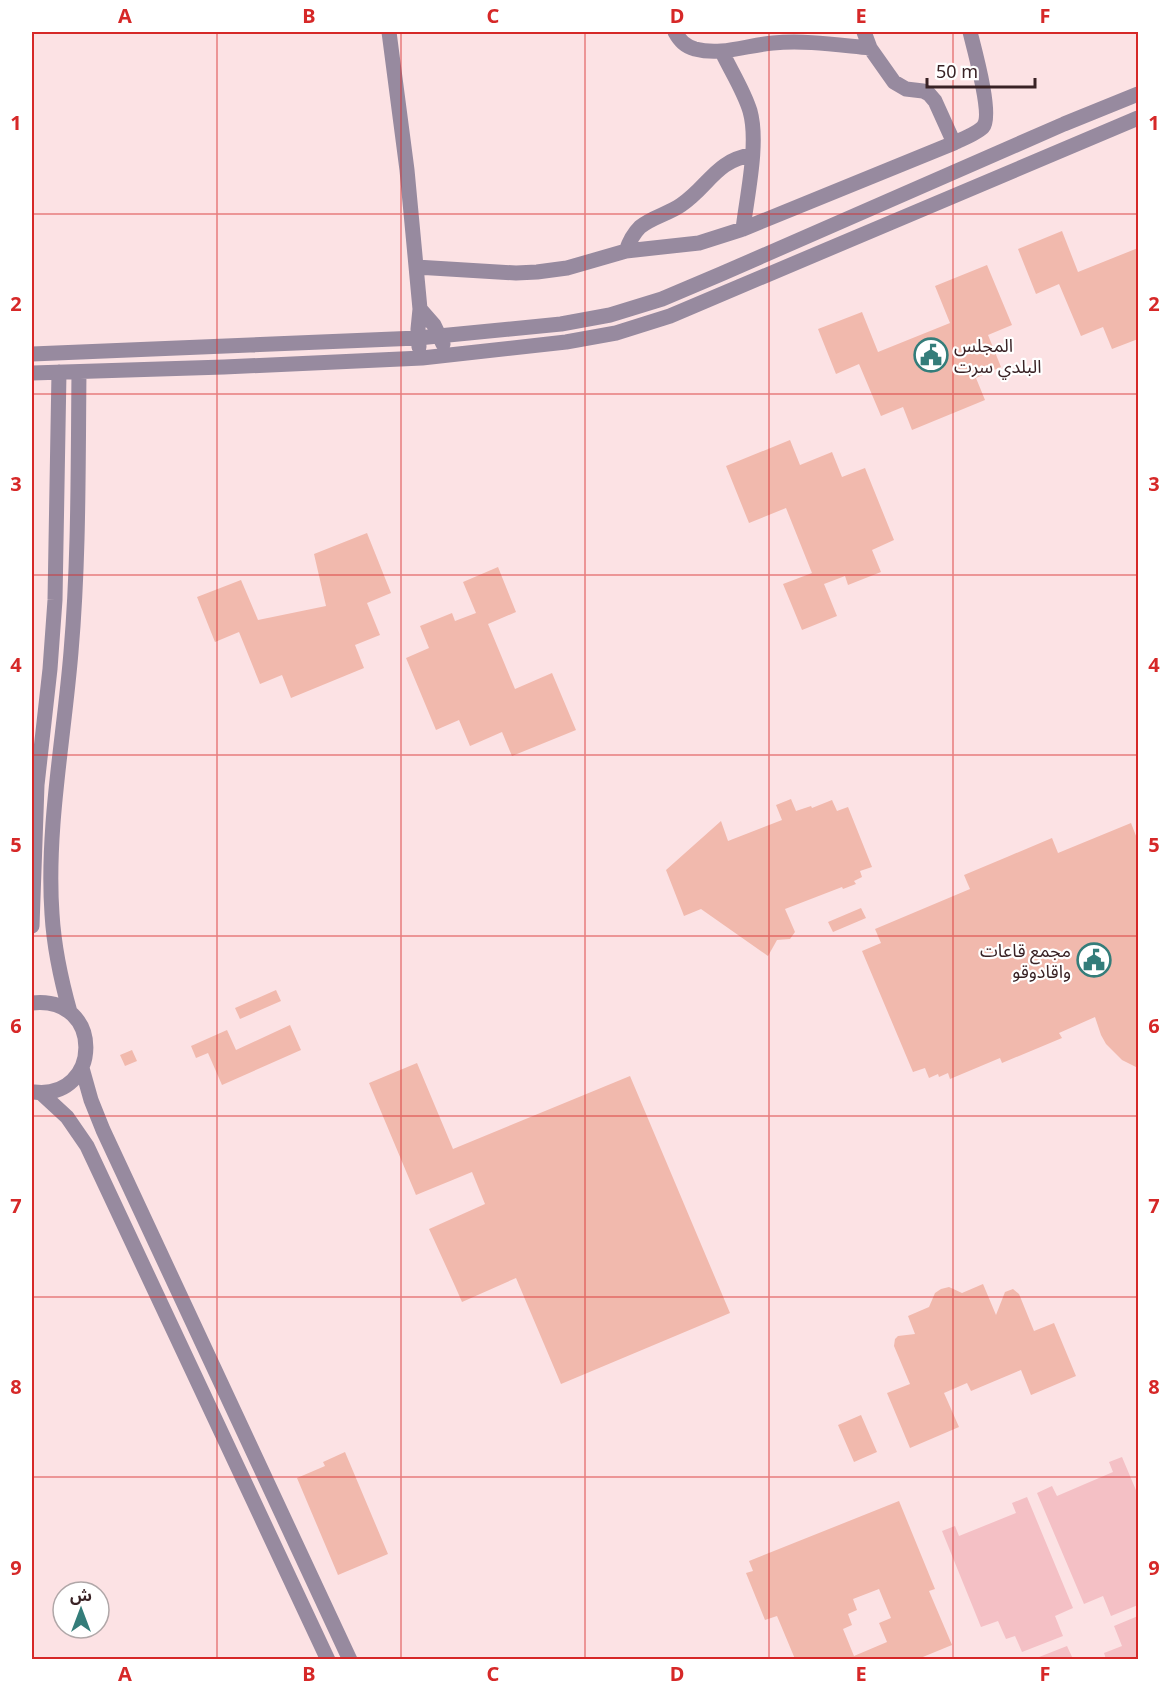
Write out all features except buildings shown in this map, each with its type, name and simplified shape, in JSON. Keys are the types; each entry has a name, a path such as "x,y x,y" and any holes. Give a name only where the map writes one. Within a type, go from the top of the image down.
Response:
{"street":[{"path":"389,32 407,170 420,309 418,338 422,358"},
{"path":"675,32 680,41 697,50 722,52 769,37 870,48"},
{"path":"864,32 870,48 894,82 906,89 923,91 935,101 954,143"},
{"path":"416,267 516,273 537,272 567,268 626,251 699,243 743,229 954,143 982,128 986,122 987,107 970,32"},
{"path":"722,52 746,100 754,136 743,229"},
{"path":"32,354 418,338 561,324 610,315 662,299 1138,94"},
{"path":"32,373 422,358 566,342 616,333 670,316 1138,118"},
{"path":"626,251 632,237 642,226 689,200 726,163 752,154"},
{"path":"420,309 434,325 447,355"},
{"path":"32,926 37,785 55,600 58,372"},
{"path":"70,1012 58,964 52,923 51,890 54,825 75,592 79,372"},
{"path":"32,1003 52,1003 70,1012 82,1026 87,1053 82,1068 69,1083 51,1092 36,1092"},
{"path":"82,1068 103,1130 350,1659"},
{"path":"36,1092 67,1117 87,1146 328,1659"}],"shaded area":[{"path":"1122,1457 1138,1495 1138,1605 1111,1616 1103,1596 1084,1604 1037,1493 1052,1486 1057,1496 1113,1472 1109,1462"},
{"path":"1027,1497 1073,1608 1055,1616 1063,1636 1022,1652 1015,1636 1006,1639 998,1621 981,1627 942,1531 955,1526 959,1536 1016,1513 1012,1503"},
{"path":"1138,1616 1138,1659 1106,1659 1104,1653 1122,1646 1114,1626"},
{"path":"1067,1646 1073,1659 1034,1659"}],"place":[{"name":"المجلس البلدي سرت","path":"931,355"},
{"name":"مجمع قاعات واقادوقو","path":"1094,960"}]}
